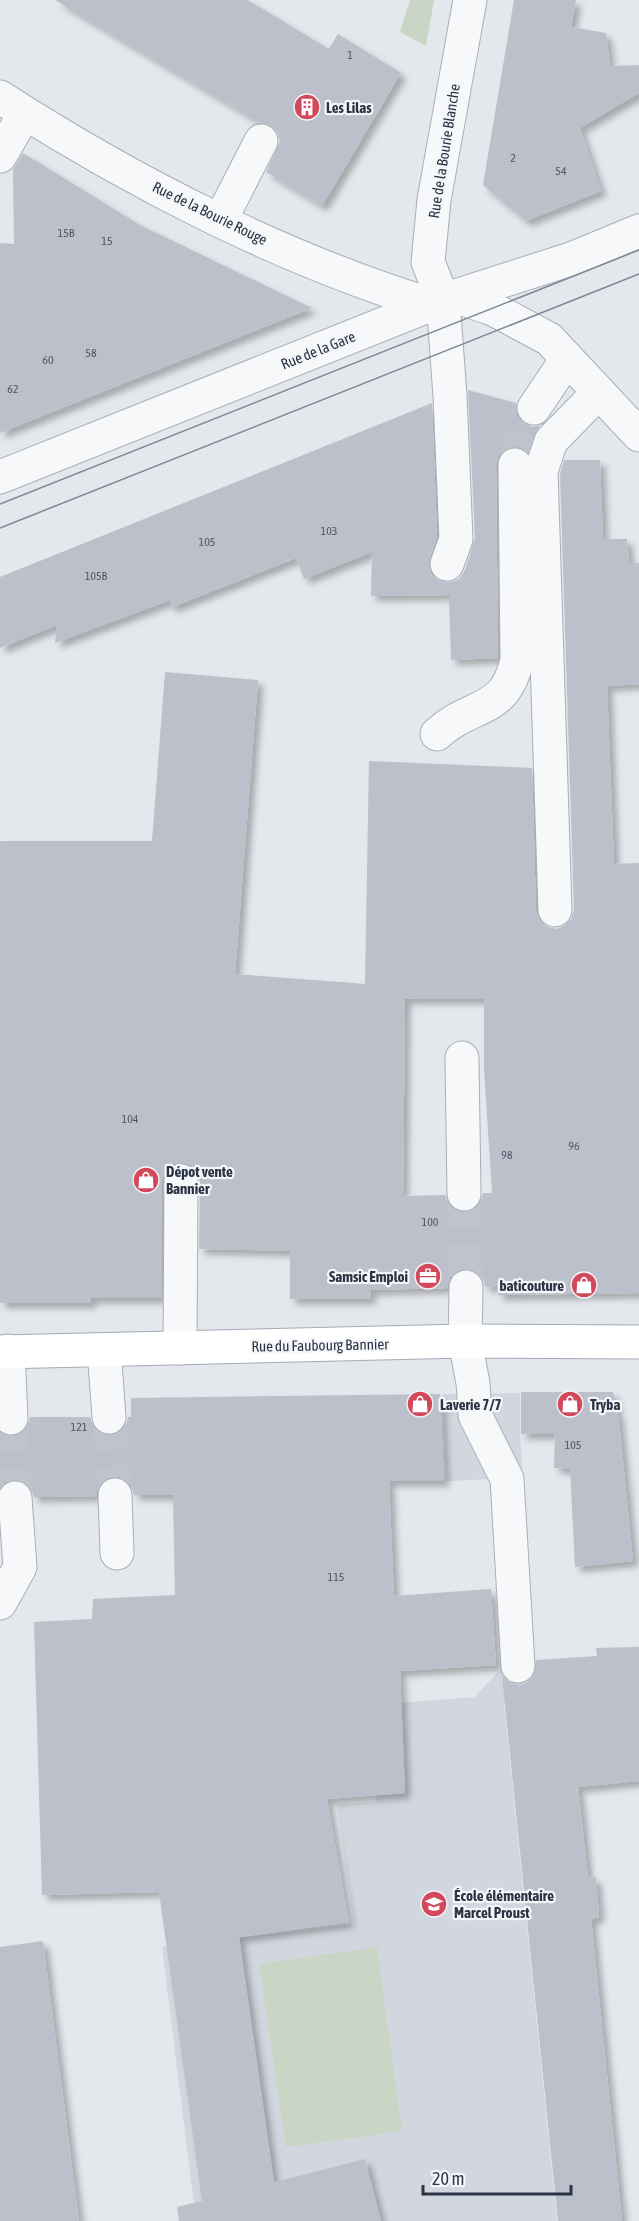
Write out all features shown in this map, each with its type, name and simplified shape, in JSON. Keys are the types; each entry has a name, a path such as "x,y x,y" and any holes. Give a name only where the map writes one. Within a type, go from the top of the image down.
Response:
{"main road":[{"name":"Rue du Faubourg Bannier","path":"4,1351 465,1341 639,1342"}],"street":[{"name":"Rue de la Bourie Blanche","path":"447,564 456,539 443,300 428,262 434,200 470,0"},
{"name":"Rue de la Bourie Rouge","path":"13,105 158,189 317,265 364,284 493,309 520,322 549,339 639,435"},
{"path":"0,156 13,105"},
{"path":"220,219 261,141"},
{"name":"Rue de la Gare","path":"0,477 443,300 571,258 639,231"},
{"path":"534,408 567,359"},
{"path":"555,910 541,471 551,441 599,392"},
{"path":"437,734 449,722 493,703 506,691 514,675 517,660 515,465"},
{"path":"462,1058 464,1194"},
{"path":"180,1348 181,1181"},
{"path":"466,1287 465,1341 473,1383 475,1415 507,1479 518,1666"},
{"path":"104,1350 109,1417"},
{"path":"4,1351 11,1418"},
{"path":"115,1496 117,1553"},
{"path":"0,1603 20,1567 15,1498"}],"shaded area":[{"path":"520,1393 520,1434 537,1687 514,1691 504,1704 557,2221 196,2221 162,1947 354,1924 337,1804 376,1802 373,1705 475,1697 503,1666 494,1479 447,1481 443,1394"}],"green space":[{"path":"410,0 434,0 426,46 400,32"},
{"path":"377,1947 402,2131 286,2147 259,1964"}],"building":[{"name":"Les Lilas","path":"55,0 248,0 329,49 338,34 401,73 322,206 266,172 280,141 277,131 270,125 259,122"},
{"path":"514,0 576,0 571,27 606,33 610,66 639,65 639,93 580,128 601,191 526,221 483,185"},
{"path":"23,153 140,225 312,308 0,433 0,243 14,244 13,169"},
{"path":"468,390 516,403 517,416 523,423 532,427 540,425 528,452 515,446 506,449 499,455 496,465 498,658 451,660 449,595 371,596 372,552 304,579 296,558 170,608 170,600 55,643 57,625 0,648 0,577 432,403 437,536 429,567 432,576 440,581 450,582 459,579 465,570 475,538"},
{"path":"564,460 600,460 603,539 627,539 629,563 639,563 639,684 607,686 614,864 639,863 639,1293 498,1295 497,1286 485,1287 483,1278 476,1271 466,1268 456,1271 450,1277 447,1288 370,1290 371,1299 290,1299 290,1251 199,1249 200,1181 198,1172 191,1165 181,1162 172,1164 165,1171 162,1180 162,1298 91,1298 91,1303 0,1303 0,841 152,841 165,672 258,680 235,974 365,984 369,761 532,768 536,911 539,920 547,927 556,929 564,926 571,919 574,909 560,474","holes":["405,999 484,999 484,1068 492,1193 483,1193 480,1204 464,1213 454,1210 448,1204 445,1195 403,1196"]},
{"path":"521,1392 613,1392 619,1421 633,1561 575,1567 570,1469 554,1468 555,1434 521,1434"},
{"path":"440,1394 444,1481 389,1481 394,1596 491,1589 496,1665 400,1671 405,1793 327,1799 349,1922 239,1937 274,2182 365,2159 381,2221 179,2221 177,2207 202,2201 159,1892 42,1895 34,1622 92,1619 93,1599 175,1595 173,1495 134,1495 131,1485 115,1476 105,1479 98,1487 96,1496 34,1497 30,1487 23,1481 14,1479 5,1482 0,1488 0,1433 11,1437 21,1434 27,1427 30,1417 90,1417 94,1428 101,1434 111,1436 120,1432 126,1426 128,1417 131,1417 131,1398"},
{"path":"639,1647 639,1781 578,1787 588,1878 596,1877 599,1917 591,1919 622,2221 558,2221 502,1676 510,1683 520,1685 528,1682 534,1675 536,1660 597,1656 596,1648"},
{"path":"43,1941 79,2221 0,2221 0,1947"}],"tunnel":[{"path":"515,465 522,430 534,408"},
{"path":"464,1194 466,1287"},
{"path":"109,1417 115,1495"},
{"path":"11,1418 15,1498"}],"tram line":[{"path":"0,504 639,250"},
{"path":"0,528 639,274"}],"place":[{"name":"Les Lilas","path":"307,107"},
{"name":"Dépot vente Bannier","path":"146,1180"},
{"name":"Samsic Emploi","path":"428,1276"},
{"name":"baticouture","path":"584,1285"},
{"name":"Laverie 7/7","path":"420,1404"},
{"name":"Tryba","path":"570,1404"},
{"name":"École élémentaire Marcel Proust","path":"434,1904"}]}
